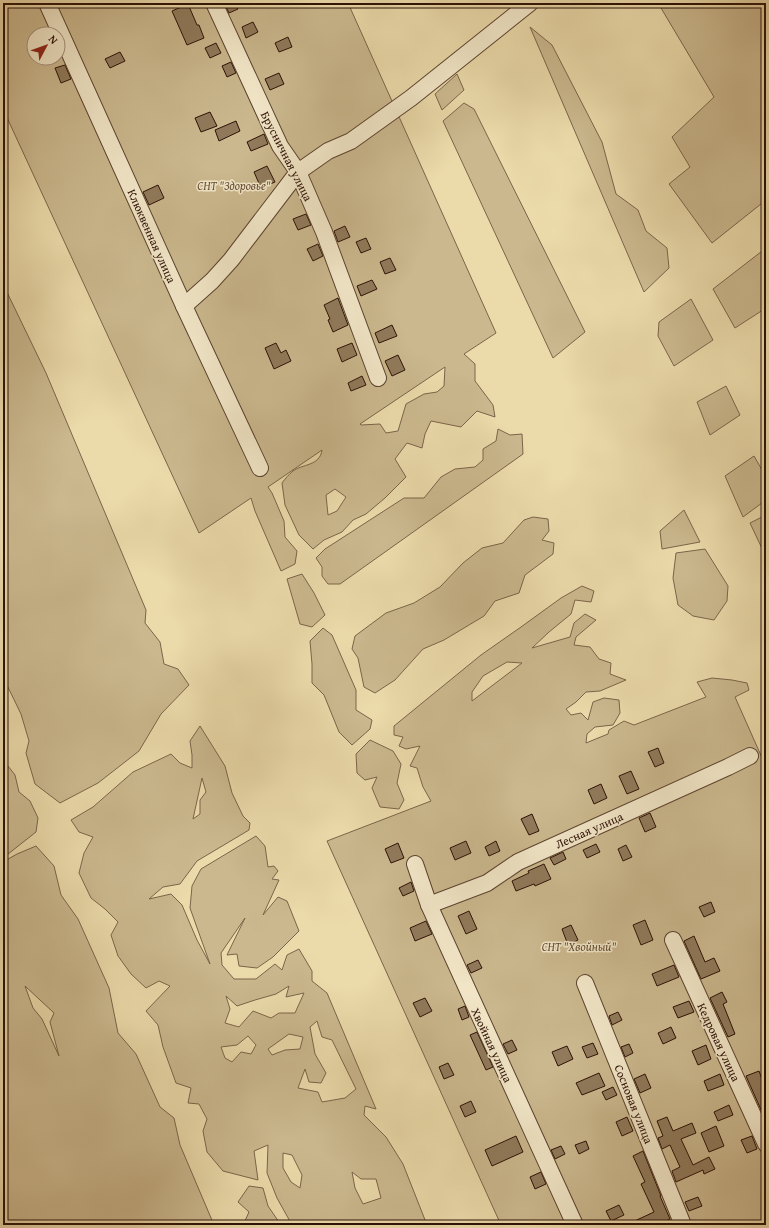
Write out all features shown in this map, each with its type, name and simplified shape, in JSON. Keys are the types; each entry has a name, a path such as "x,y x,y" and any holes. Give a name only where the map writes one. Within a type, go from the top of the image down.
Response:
{"street":[{"name":"Клюквенная улица","path":"47,3 184,306 260,468"},
{"name":"Брусничная улица","path":"214,3 280,146 298,172 324,232 378,378"},
{"path":"184,306 212,281 231,260 298,172 328,151 351,140 411,98 530,3"},
{"name":"Лесная улица","path":"429,905 487,883 518,862 750,756"},
{"name":"Хвойная улица","path":"415,864 429,905 575,1225"},
{"name":"Кедровая улица","path":"673,940 766,1144"},
{"name":"Сосновая улица","path":"585,983 683,1225"}],"green space":[{"name":"СНТ \"Здоровье\"","path":"3,3 348,3 496,333 464,354 475,364 475,381 493,405 495,417 477,411 461,427 431,421 425,434 422,448 407,443 395,459 406,477 385,498 366,514 353,520 342,532 324,540 313,549 299,535 285,505 282,483 293,471 318,459 322,450 268,487 284,521 285,537 297,551 295,564 281,571 255,511 251,498 199,533 3,109","holes":["445,367 444,386 437,392 424,394 406,404 398,431 386,433 380,424 360,424","335,489 346,497 337,511 328,515 326,495"]},
{"path":"658,3 766,3 766,200 712,243 669,184 690,167 672,137 714,97"},
{"path":"530,27 552,45 602,142 616,194 638,210 646,231 667,248 669,268 644,292"},
{"path":"457,74 464,90 442,110 435,94"},
{"path":"464,103 474,109 585,332 553,358 443,121"},
{"path":"766,248 766,308 735,328 713,289"},
{"path":"3,284 46,373 146,610 145,623 160,642 164,664 178,669 189,685 161,714 139,751 98,783 60,803 35,784 26,753 29,741 21,714 3,677"},
{"path":"691,299 713,340 674,366 658,336 659,322"},
{"path":"726,386 740,415 710,435 697,402"},
{"path":"498,429 510,435 522,434 523,454 340,584 328,584 322,576 322,567 316,558 325,549 404,498 424,498 441,477 455,469 475,467 483,460 483,449 496,441"},
{"path":"754,456 766,477 766,500 743,517 725,476"},
{"path":"684,510 700,542 662,549 660,531"},
{"path":"766,515 766,557 750,523"},
{"path":"533,517 548,519 549,531 542,540 554,543 553,554 525,575 519,593 495,601 484,616 444,640 423,649 395,680 375,693 364,687 358,658 352,649 355,636 386,613 414,603 440,587 463,563 482,548 503,543 524,520"},
{"path":"705,549 728,586 727,601 714,620 693,616 678,605 673,578 676,553"},
{"path":"302,574 325,615 312,627 300,624 287,579"},
{"name":"СНТ \"Хвойный\"","path":"582,586 594,591 591,602 575,600 571,614 532,648 570,637 574,623 585,614 596,620 576,637 574,645 590,647 599,659 611,663 610,674 626,680 600,691 586,692 566,709 571,715 581,713 588,720 593,702 604,698 619,700 620,713 613,725 595,727 587,734 586,743 608,734 609,730 624,721 634,725 706,697 697,682 712,678 747,683 749,690 735,697 763,760 766,759 766,1225 501,1225 327,841 431,801 423,787 417,768 410,766 420,746 406,749 399,746 403,737 394,735 394,726 481,655 561,598","holes":["507,662 522,663 472,701 472,692 483,676"]},
{"path":"323,628 332,635 356,690 356,710 372,720 370,729 352,745 339,732 324,695 312,683 310,641"},
{"path":"200,726 225,766 232,793 243,816 250,823 249,830 197,861 180,884 163,887 149,899 171,894 182,905 197,940 210,964 190,908 192,886 201,869 256,836 265,846 268,867 274,866 278,871 272,879 279,880 263,915 278,897 287,901 299,931 273,957 257,968 239,966 237,954 227,955 245,918 221,953 222,965 234,979 256,979 275,964 282,970 287,955 299,949 312,971 312,981 327,993 376,1109 365,1106 364,1115 386,1137 403,1164 427,1225 292,1225 277,1198 267,1173 268,1145 254,1151 258,1180 223,1171 207,1152 203,1131 207,1119 199,1104 188,1103 191,1088 176,1083 163,1047 158,1025 146,1011 170,986 159,981 146,988 131,974 118,956 111,935 118,922 91,898 79,873 84,853 93,837 79,832 71,820 93,807 133,772 171,754 180,763 192,768 190,741","holes":["202,778 206,792 200,800 200,814 193,819","289,986 286,997 304,993 295,1013 279,1013 271,1018 253,1011 239,1027 225,1023 230,1009 226,996 237,1006 276,994","317,1021 322,1037 332,1040 356,1089 345,1098 322,1102 318,1092 298,1088 305,1069 309,1082 321,1083 326,1073 315,1054 310,1027","289,1034 303,1037 300,1049 285,1050 272,1055 268,1049","248,1036 256,1045 251,1054 241,1052 232,1062 225,1058 221,1047 237,1045","283,1153 292,1155 302,1175 300,1188 291,1182 283,1168","352,1172 361,1179 376,1179 381,1198 363,1204 355,1188"]},
{"path":"370,740 393,751 401,764 397,783 404,800 399,809 380,807 372,788 377,777 365,780 357,773 356,754"},
{"path":"4,761 15,775 19,792 30,801 38,818 36,832 3,858 3,762"},
{"path":"36,846 54,866 61,895 78,919 109,988 118,1033 136,1054 160,1107 174,1118 180,1145 214,1225 3,1225 3,862","holes":["25,986 54,1013 50,1022 59,1056 42,1019 33,1008"]},
{"path":"249,1186 263,1188 268,1206 281,1225 245,1225 244,1223 249,1212 238,1202"}],"building":[{"path":"224,3 235,3 238,9 229,13"},
{"path":"188,4 204,38 187,45 172,11"},
{"path":"253,22 258,32 246,38 242,27"},
{"path":"288,37 292,47 279,52 275,43"},
{"path":"216,43 221,53 210,58 205,48"},
{"path":"120,52 125,61 110,68 105,59"},
{"path":"231,62 236,73 227,77 222,66"},
{"path":"65,66 71,79 61,83 55,68"},
{"path":"279,73 284,84 270,90 265,79"},
{"path":"210,112 217,126 201,132 195,118"},
{"path":"236,121 240,131 219,141 215,130"},
{"path":"264,134 268,144 251,151 247,142"},
{"path":"267,166 275,182 261,188 254,172"},
{"path":"158,185 164,198 149,205 143,192"},
{"path":"306,214 311,225 298,230 293,219"},
{"path":"345,226 350,237 338,242 334,231"},
{"path":"366,238 371,249 361,253 356,242"},
{"path":"318,244 323,256 313,261 307,249"},
{"path":"390,258 396,270 385,274 380,262"},
{"path":"372,280 377,289 361,296 357,286"},
{"path":"338,298 348,325 333,332 328,320 330,319 324,305"},
{"path":"392,325 397,336 379,343 375,333"},
{"path":"276,343 281,353 286,350 291,361 274,369 265,348"},
{"path":"352,343 357,355 342,362 337,349"},
{"path":"398,355 405,370 392,376 385,361"},
{"path":"362,376 366,385 351,391 348,383"},
{"path":"658,748 664,763 655,767 648,752"},
{"path":"631,771 639,789 627,794 619,776"},
{"path":"601,784 607,798 594,804 588,790"},
{"path":"650,813 656,827 645,832 639,818"},
{"path":"532,814 539,831 529,835 521,819"},
{"path":"466,841 471,853 455,860 450,848"},
{"path":"496,841 500,851 489,856 485,847"},
{"path":"398,843 404,858 391,863 385,849"},
{"path":"596,844 600,852 587,858 583,850"},
{"path":"626,845 632,857 623,861 618,849"},
{"path":"563,852 566,859 554,865 550,858"},
{"path":"544,864 551,879 535,886 534,884 516,891 512,881 529,873 528,871"},
{"path":"411,882 414,891 403,896 399,888"},
{"path":"711,902 715,912 704,917 699,907"},
{"path":"469,911 477,929 466,934 458,916"},
{"path":"645,920 653,940 641,945 633,925"},
{"path":"426,921 432,934 415,941 410,928"},
{"path":"571,925 578,940 568,945 562,929"},
{"path":"694,936 705,962 714,958 720,971 701,979 684,941"},
{"path":"478,960 482,968 471,973 467,965"},
{"path":"674,965 679,977 657,986 652,974"},
{"path":"722,992 727,1002 723,1004 735,1034 728,1037 710,998"},
{"path":"425,998 432,1011 420,1017 413,1003"},
{"path":"689,1001 694,1012 678,1018 673,1007"},
{"path":"465,1006 469,1017 462,1020 458,1009"},
{"path":"618,1012 622,1020 612,1025 609,1016"},
{"path":"671,1027 676,1038 663,1044 658,1033"},
{"path":"477,1032 493,1067 486,1070 470,1035"},
{"path":"512,1040 517,1050 508,1054 503,1044"},
{"path":"593,1043 598,1054 587,1058 582,1047"},
{"path":"629,1044 633,1053 625,1057 621,1047"},
{"path":"706,1045 711,1059 698,1065 692,1051"},
{"path":"567,1046 573,1059 558,1066 552,1052"},
{"path":"448,1063 454,1075 444,1079 439,1067"},
{"path":"759,1071 766,1090 766,1121 746,1076"},
{"path":"599,1073 605,1086 582,1095 576,1083"},
{"path":"645,1074 651,1088 640,1093 634,1079"},
{"path":"720,1074 724,1085 708,1091 704,1081"},
{"path":"613,1087 617,1095 606,1100 602,1092"},
{"path":"471,1101 476,1112 465,1117 460,1106"},
{"path":"729,1105 733,1115 718,1121 714,1112"},
{"path":"627,1117 633,1131 622,1136 616,1122"},
{"path":"667,1117 673,1131 692,1123 696,1133 681,1139 693,1165 709,1157 715,1169 704,1174 703,1170 676,1182 672,1171 680,1167 670,1145 662,1149 658,1138 663,1136 657,1121"},
{"path":"716,1126 724,1146 709,1152 701,1133"},
{"path":"516,1136 523,1152 492,1166 485,1150"},
{"path":"752,1136 757,1149 747,1153 741,1140"},
{"path":"586,1141 589,1149 579,1154 575,1145"},
{"path":"561,1146 565,1154 555,1159 551,1150"},
{"path":"643,1151 670,1219 657,1225 626,1225 654,1212 641,1184 645,1182 633,1156"},
{"path":"541,1172 546,1184 535,1189 530,1177"},
{"path":"698,1197 702,1206 689,1211 685,1202"},
{"path":"619,1205 624,1215 611,1221 606,1211"}]}
